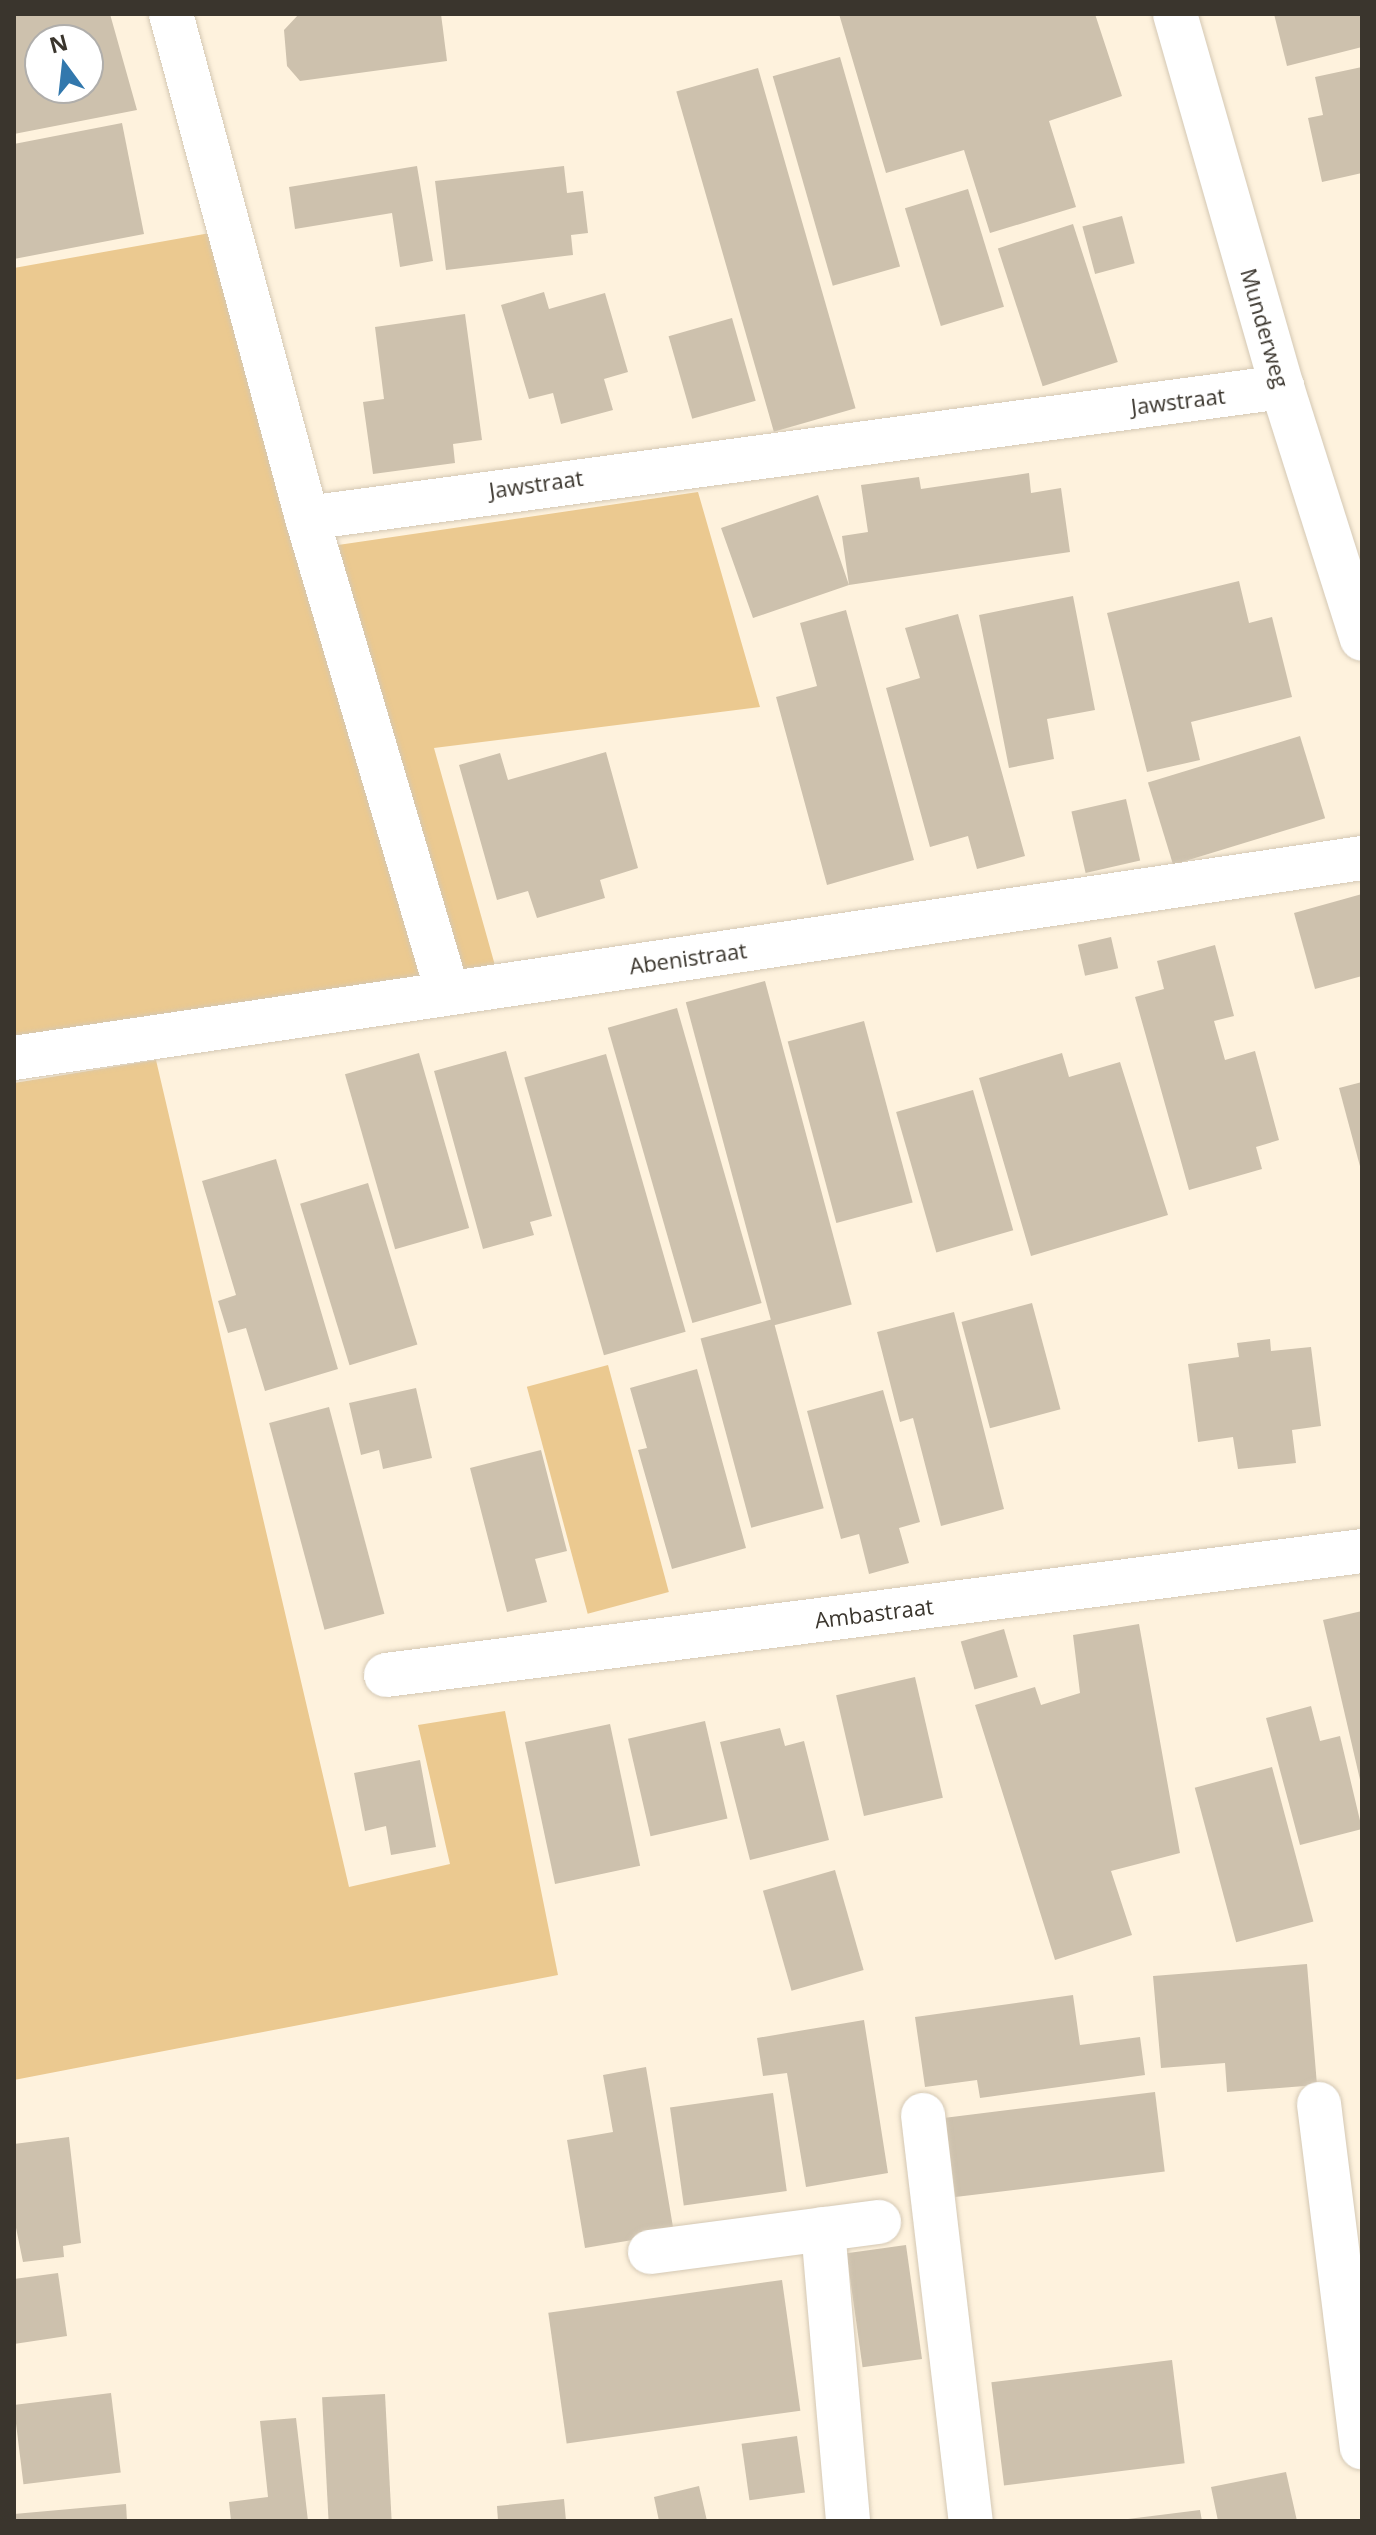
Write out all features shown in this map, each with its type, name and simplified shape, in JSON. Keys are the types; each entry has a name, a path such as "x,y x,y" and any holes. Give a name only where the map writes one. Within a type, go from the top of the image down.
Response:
{"street":[{"path":"171,14 307,518 448,993"},
{"name":"Munderweg","path":"1175,14 1282,387 1362,639"},
{"name":"Jawstraat","path":"307,518 1282,387"},
{"name":"Abenistraat","path":"14,1058 1362,858"},
{"name":"Ambastraat","path":"386,1675 1362,1551"},
{"path":"1319,2104 1362,2447"},
{"path":"923,2115 971,2521"},
{"path":"650,2252 879,2222"},
{"path":"823,2229 848,2521"}],"shaded area":[{"path":"210,233 304,550 698,492 760,707 434,748 496,969 14,1041 14,268"},
{"path":"156,1060 349,1887 450,1864 418,1725 505,1711 558,1975 14,2080 14,1083"},
{"path":"608,1365 669,1592 588,1614 527,1387"}],"building":[{"path":"14,14 110,14 137,110 14,134"},
{"path":"299,14 441,14 447,61 300,81 287,66 284,30"},
{"path":"839,14 1095,14 1122,96 1049,121 1076,207 990,233 964,150 886,173"},
{"path":"1274,14 1362,14 1362,47 1287,66"},
{"path":"840,57 900,267 833,286 773,76"},
{"path":"1362,67 1362,173 1322,182 1308,118 1323,115 1315,77"},
{"path":"758,68 856,408 774,432 676,91"},
{"path":"122,123 144,234 14,259 14,144"},
{"path":"417,166 433,261 400,267 392,213 295,229 289,187"},
{"path":"564,166 567,193 583,191 588,233 571,235 573,255 446,270 435,181"},
{"path":"968,189 1004,307 941,326 905,208"},
{"path":"1122,216 1135,263 1095,274 1082,227"},
{"path":"1073,224 1118,362 1043,386 998,248"},
{"path":"544,292 549,309 605,293 628,372 604,379 613,410 561,424 553,393 529,399 501,305"},
{"path":"465,314 482,440 453,444 455,463 373,474 363,402 384,399 375,327"},
{"path":"732,318 756,401 692,419 669,336"},
{"path":"1029,473 1031,493 1061,488 1070,552 849,585 842,536 868,532 861,485 919,477 921,489"},
{"path":"818,495 849,585 753,618 721,528"},
{"path":"1239,581 1249,623 1272,617 1292,697 1191,722 1200,760 1147,772 1107,613"},
{"path":"1073,596 1095,710 1047,719 1054,759 1009,768 979,615"},
{"path":"846,610 914,860 827,885 776,697 817,686 800,623"},
{"path":"958,614 1025,856 977,869 968,836 930,847 886,688 920,678 905,628"},
{"path":"1300,736 1325,818 1173,865 1148,782"},
{"path":"606,752 638,868 600,880 605,898 537,918 528,891 497,900 459,765 500,753 508,780"},
{"path":"1126,799 1140,860 1086,873 1071,812"},
{"path":"1362,894 1362,976 1315,989 1294,913"},
{"path":"1111,937 1118,968 1085,976 1078,945"},
{"path":"1215,945 1234,1016 1214,1021 1225,1060 1255,1051 1279,1140 1256,1147 1262,1169 1189,1190 1135,997 1164,989 1157,961"},
{"path":"765,981 852,1305 772,1326 686,1002"},
{"path":"677,1008 762,1303 692,1323 608,1028"},
{"path":"864,1021 913,1203 836,1223 788,1041"},
{"path":"506,1051 552,1216 530,1222 534,1235 483,1249 434,1071"},
{"path":"419,1053 469,1228 395,1249 345,1074"},
{"path":"1062,1053 1069,1077 1120,1062 1168,1215 1031,1256 979,1078"},
{"path":"606,1054 686,1332 604,1355 524,1077"},
{"path":"1362,1082 1362,1169 1361,1170 1339,1088"},
{"path":"973,1090 1013,1230 936,1252 896,1112"},
{"path":"276,1159 338,1369 265,1391 246,1328 228,1333 218,1301 236,1295 202,1181"},
{"path":"368,1183 417,1345 350,1365 300,1204"},
{"path":"1032,1303 1060,1409 990,1428 961,1322"},
{"path":"954,1312 1004,1509 941,1526 913,1418 900,1422 877,1332"},
{"path":"773,1319 824,1508 751,1528 701,1338"},
{"path":"1270,1339 1271,1351 1311,1347 1321,1426 1292,1430 1296,1463 1238,1469 1233,1437 1198,1442 1188,1364 1239,1357 1237,1343"},
{"path":"697,1369 746,1548 672,1569 638,1450 647,1448 630,1388"},
{"path":"416,1388 432,1458 383,1469 379,1450 361,1455 349,1403"},
{"path":"883,1390 920,1522 899,1528 909,1563 869,1574 859,1534 841,1539 807,1411"},
{"path":"329,1407 384,1614 324,1630 269,1423"},
{"path":"541,1450 567,1551 535,1559 547,1602 507,1612 470,1468"},
{"path":"1362,1611 1362,1784 1361,1784 1323,1620"},
{"path":"1139,1624 1180,1853 1111,1871 1132,1935 1055,1960 975,1705 1035,1687 1041,1705 1080,1693 1073,1635"},
{"path":"1004,1629 1018,1677 975,1689 961,1641"},
{"path":"915,1677 943,1798 864,1816 836,1695"},
{"path":"1311,1706 1320,1741 1340,1736 1362,1829 1300,1845 1266,1718"},
{"path":"705,1721 727,1818 651,1836 628,1739"},
{"path":"610,1724 640,1866 555,1884 525,1742"},
{"path":"780,1728 785,1746 804,1741 829,1840 750,1860 720,1742"},
{"path":"420,1760 436,1847 391,1855 386,1826 365,1831 354,1773"},
{"path":"1272,1767 1313,1922 1236,1942 1195,1788"},
{"path":"835,1870 864,1970 792,1991 763,1891"},
{"path":"1307,1964 1317,2085 1227,2092 1225,2063 1161,2068 1153,1976"},
{"path":"1073,1995 1080,2045 1140,2037 1145,2075 980,2098 977,2080 925,2087 915,2017"},
{"path":"864,2020 888,2173 806,2187 787,2073 763,2076 757,2038"},
{"path":"646,2067 674,2233 585,2248 567,2140 613,2132 603,2075"},
{"path":"1155,2092 1165,2171 955,2197 946,2118"},
{"path":"773,2093 787,2191 684,2206 670,2107"},
{"path":"69,2137 81,2243 63,2246 64,2257 23,2262 14,2218 14,2144"},
{"path":"906,2245 922,2359 863,2367 847,2253"},
{"path":"58,2273 67,2336 14,2344 14,2279"},
{"path":"782,2280 800,2411 567,2444 548,2313"},
{"path":"1172,2360 1185,2463 1004,2485 991,2382"},
{"path":"111,2393 121,2472 23,2484 14,2405"},
{"path":"385,2394 392,2521 329,2521 322,2397"},
{"path":"296,2418 308,2521 231,2521 229,2502 268,2497 260,2421"},
{"path":"797,2436 805,2492 749,2500 742,2444"},
{"path":"1286,2472 1297,2521 1218,2521 1211,2487"},
{"path":"699,2486 707,2521 659,2521 654,2497"},
{"path":"564,2499 566,2521 498,2521 497,2506"},
{"path":"126,2504 127,2521 14,2521 14,2514"},
{"path":"1200,2510 1202,2521 1128,2521 1128,2519"}]}
